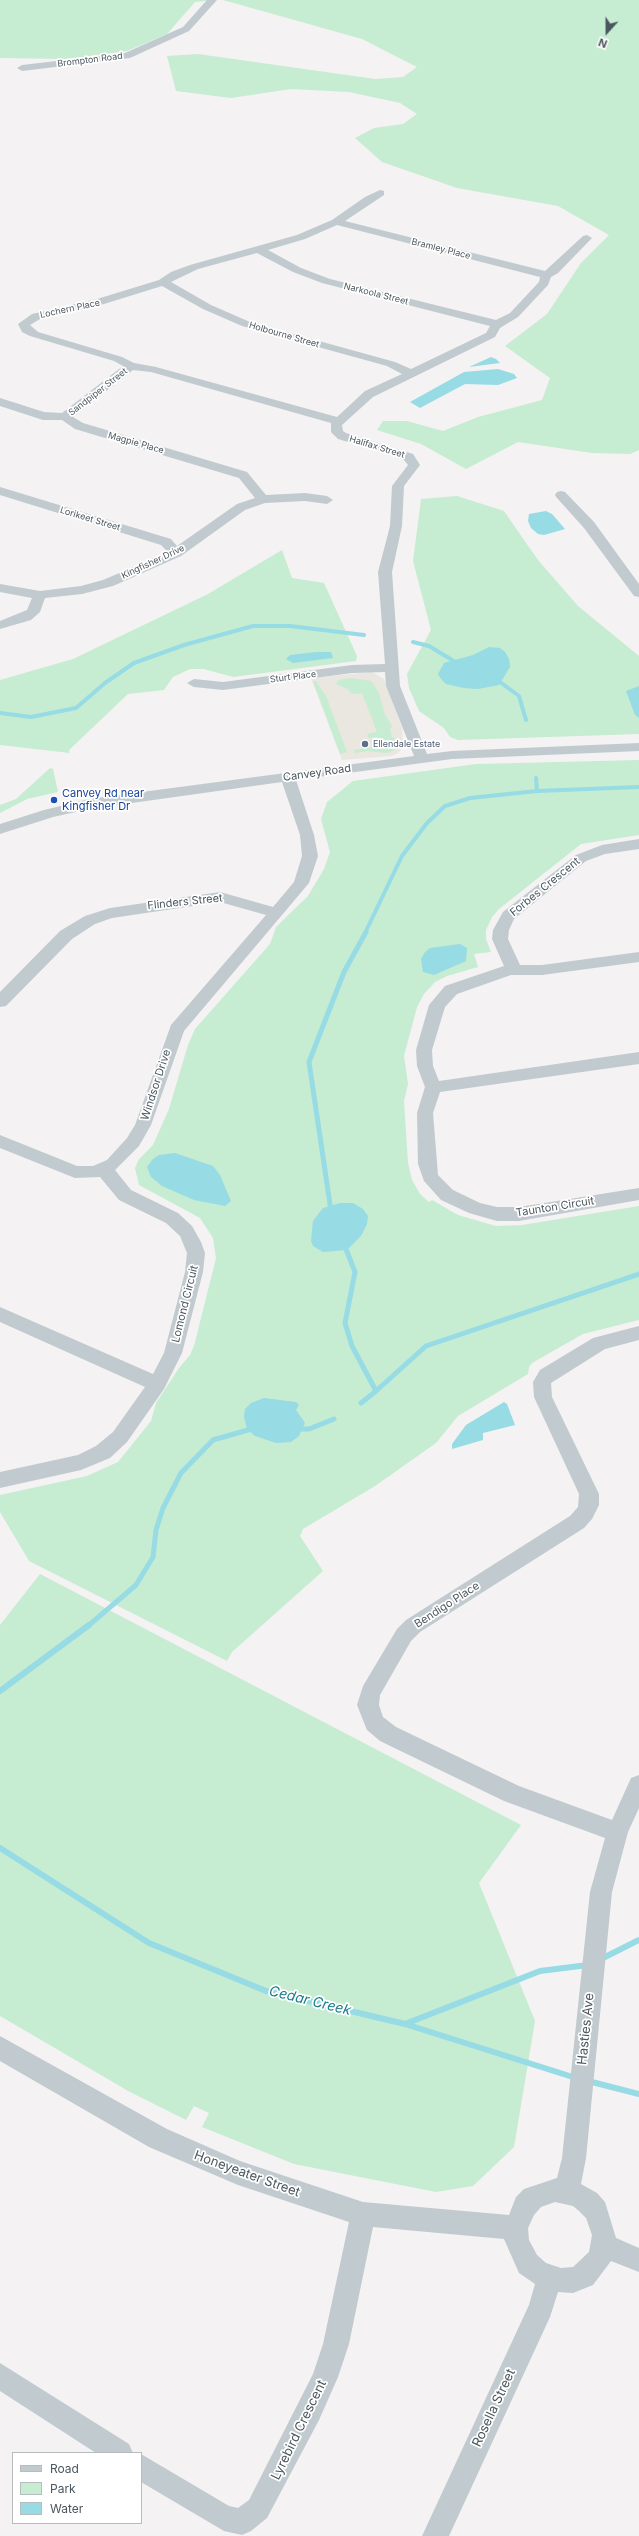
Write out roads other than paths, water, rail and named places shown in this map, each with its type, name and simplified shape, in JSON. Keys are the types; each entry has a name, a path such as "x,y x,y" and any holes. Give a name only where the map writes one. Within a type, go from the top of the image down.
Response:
{"street":[{"name":"Brompton Road","path":"22,68 127,56 186,29 212,0"},
{"name":"Lochern Place","path":"338,421 152,369 131,366 118,359 34,334 26,330 24,324 36,316 95,304 163,282 171,276 194,267 260,250 301,237 337,222 380,193"},
{"name":"Bramley Place","path":"337,222 546,275"},
{"path":"338,421 369,394 491,335 497,324 514,315 544,283 546,275 554,271 587,238"},
{"name":"Narkoola Street","path":"260,250 302,272 326,281 497,324"},
{"name":"Holbourne Street","path":"163,282 207,308 246,324 391,364 412,374"},
{"name":"Sandpiper Street","path":"65,417 131,366"},
{"name":"Magpie Place","path":"0,402 43,416 65,417 79,426 243,475 263,498"},
{"name":"Halifax Street","path":"338,421 335,428 342,436 402,454 409,457 414,465 398,486 396,526 385,565 391,668 395,692 422,759"},
{"name":"Lorikeet Street","path":"0,491 166,542 176,553"},
{"path":"561,495 589,525 633,577 639,593"},
{"name":"Kingfisher Drive","path":"0,588 40,595 82,590 108,583 176,553 241,507 263,498 305,497 327,500"},
{"path":"0,625 9,624 33,612 40,595"},
{"name":"Sturt Place","path":"194,682 223,686 352,669 391,668"},
{"name":"Canvey Road","path":"0,829 49,813 88,804 422,759 480,752 639,747"},
{"path":"276,913 301,883 310,856 307,835 288,778"},
{"name":"Forbes Crescent","path":"514,970 500,939 501,930 508,916 582,858 602,850 639,844"},
{"name":"Flinders Street","path":"0,1002 66,935 82,924 110,913 220,897 241,901 276,913"},
{"name":"Windsor Drive","path":"0,1141 75,1172 85,1173 104,1169 127,1151 143,1125 172,1038 181,1022 276,913"},
{"path":"639,956 538,971 514,970 458,986 447,992 439,1001 423,1054 426,1070 433,1087 460,1085 639,1058"},
{"name":"Taunton Circuit","path":"433,1087 426,1109 428,1169 438,1187 453,1198 483,1211 505,1215 639,1194"},
{"name":"Lomond Circuit","path":"0,1480 81,1462 103,1452 120,1436 157,1384 173,1353 194,1272 196,1253 190,1236 177,1222 159,1210 126,1195 104,1169"},
{"path":"0,1314 157,1384"},
{"name":"Bendigo Place","path":"617,1832 512,1794 388,1734 374,1723 368,1705 370,1693 404,1635 413,1626 577,1522 585,1513 589,1505 589,1494 543,1397 542,1382 548,1376 600,1343 639,1333"},
{"name":"Hasties Ave","path":"567,2192 574,2158 575,2133 598,1910 607,1867 617,1832 639,1785"},
{"name":"Honeyeater Street","path":"0,2048 158,2138 196,2156 238,2173 364,2214 516,2228"},
{"path":"555,2190 567,2192 578,2195 596,2211 604,2235 604,2246 600,2258 584,2276 561,2281 549,2279 528,2264 517,2241 516,2228 519,2216 533,2198 555,2190"},
{"name":"Lyrebird Crescent","path":"142,2467 224,2518 242,2522 258,2509 310,2412 325,2377 336,2344 364,2214"},
{"path":"604,2246 639,2260"},
{"name":"Rosella Street","path":"436,2536 541,2308 549,2279"},
{"path":"0,2376 118,2452"}],"water":[{"path":"491,357 500,363 469,367"},
{"path":"498,369 514,374 517,378 498,385 465,384 420,408 410,402 464,372"},
{"path":"546,511 552,514 565,529 544,535 538,534 531,528 528,521 529,514"},
{"path":"489,647 500,648 505,652 509,659 510,667 499,685 478,689 464,688 446,684 438,674 444,663 473,655"},
{"path":"331,652 333,658 293,663 286,659 290,655"},
{"path":"639,686 639,718 635,715 626,691"},
{"path":"460,944 467,948 466,961 434,975 423,972 421,959 425,952 430,948"},
{"path":"175,1153 213,1166 220,1175 231,1201 225,1206 194,1200 162,1186 151,1177 147,1167 153,1159 159,1155"},
{"path":"340,1203 353,1203 363,1209 368,1216 367,1224 361,1236 347,1250 323,1252 313,1246 311,1241 313,1221 323,1208"},
{"path":"264,1398 296,1402 299,1405 296,1410 305,1423 299,1436 291,1442 276,1443 255,1436 247,1429 244,1417 245,1409 251,1403"},
{"path":"504,1402 507,1404 515,1425 483,1433 483,1440 452,1449 452,1444 466,1425"}],"waterway":[{"path":"0,713 31,717 76,708 105,683 134,663 184,645 253,626 290,626 364,635"},
{"path":"413,642 429,646 457,663"},
{"path":"496,679 519,696 526,720"},
{"path":"536,778 537,791"},
{"path":"537,791 639,787"},
{"path":"365,933 402,856 427,823 445,806 470,798 537,791"},
{"path":"331,1211 309,1062 344,972 366,932"},
{"path":"344,1244 355,1272 345,1323 352,1346 376,1391"},
{"path":"376,1391 426,1346 639,1274"},
{"path":"361,1403 376,1391"},
{"path":"297,1429 309,1429 334,1419"},
{"path":"88,1626 136,1585 153,1557 156,1530 163,1508 181,1473 213,1440 255,1428"},
{"path":"0,1691 89,1625"},
{"name":"Cedar Creek","path":"0,1848 149,1943 266,1991 405,2024"},
{"name":"Cedar Creek","path":"601,1959 639,1940"},
{"name":"Cedar Creek","path":"405,2024 540,1971 588,1965"},
{"path":"405,2024 576,2078"},
{"path":"588,2081 639,2094"}],"place":[{"name":"Ellendale Estate","path":"365,744"},
{"name":"Canvey Rd near Kingfisher Dr","path":"54,800"}]}
